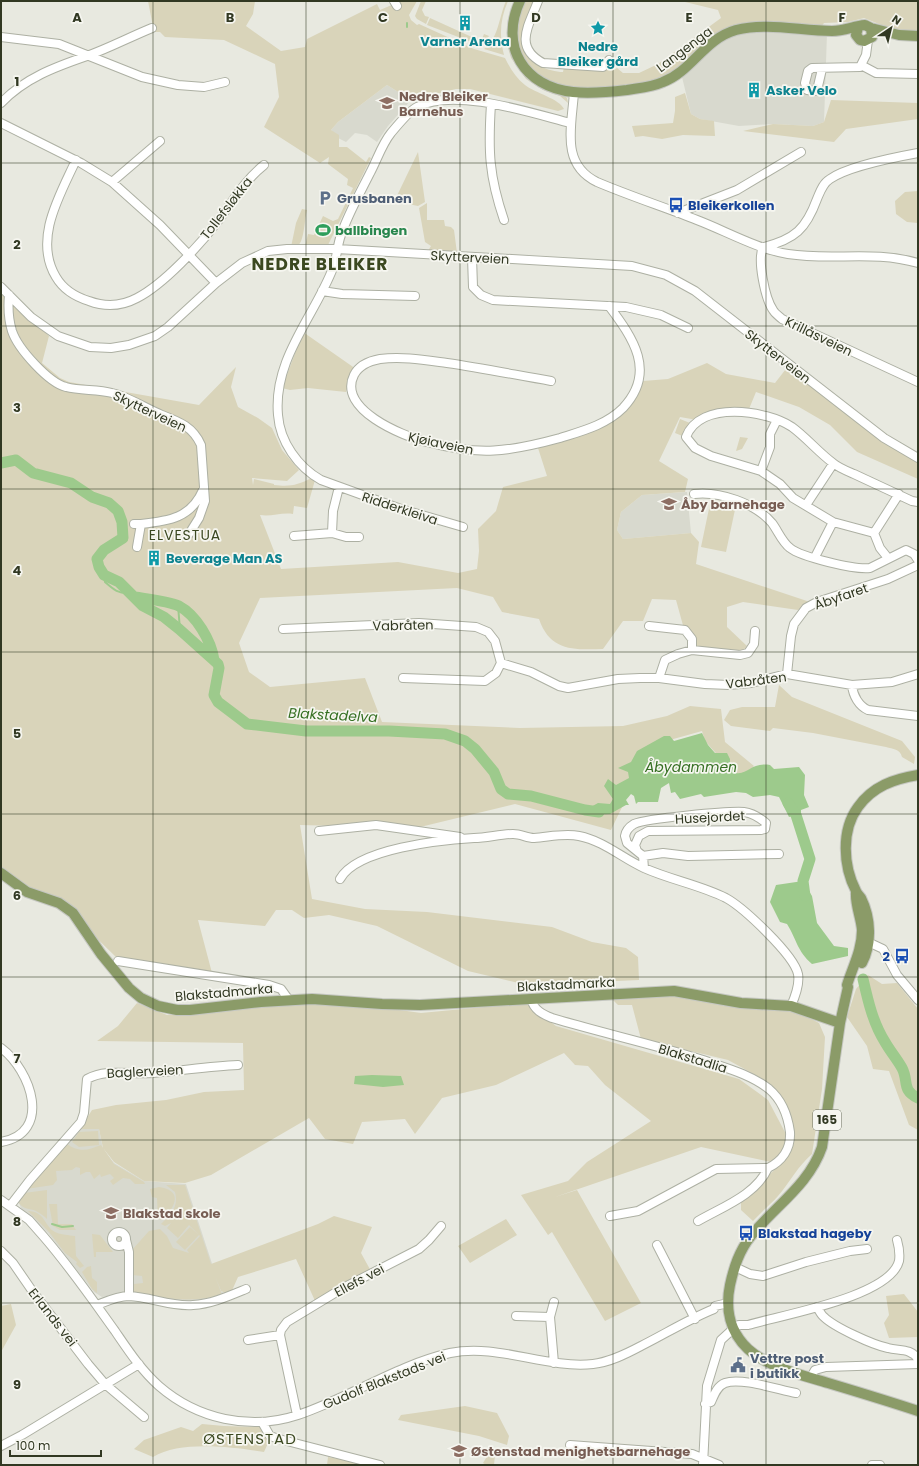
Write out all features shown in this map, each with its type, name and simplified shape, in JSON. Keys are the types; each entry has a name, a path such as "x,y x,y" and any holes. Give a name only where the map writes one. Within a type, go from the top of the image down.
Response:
{"main road":[{"name":"Langenga","path":"520,1 514,15 512,33 514,50 522,65 531,75 543,83 551,87 574,92 615,91 663,82 679,73 707,46 734,31 757,27 834,31 864,35 918,36"},
{"name":"165","path":"918,775 894,780 874,790 862,801 853,814 847,834 846,850 866,945 847,985 848,987 840,1023 824,1142 819,1158 809,1175 757,1230 739,1254 728,1292 728,1306 742,1343 755,1354 775,1365 918,1411"},
{"name":"Blakstadmarka","path":"1,873 27,892 59,903 73,913 115,973 129,988 149,1003 168,1009 190,1010 289,1000 326,999 399,1005 674,991 741,1003 791,1006 840,1023"}],"street":[{"path":"538,1 525,40 528,52 535,59 543,63 603,67 609,60"},
{"path":"1,103 10,94 28,81 59,65 87,56 152,28"},
{"path":"822,69 855,69 862,62 864,35"},
{"path":"1,37 59,44 142,77 178,85 204,87 225,82"},
{"path":"862,62 876,73 918,74"},
{"path":"574,92 570,123 571,150 579,168 587,177 620,192 678,213 763,247 786,254 815,258 877,256 903,259 918,263"},
{"name":"Ridderkleiva","path":"463,527 401,509 339,487 316,477 301,464 285,440 278,415 280,382 284,364 333,267 337,249 347,222 391,133 416,107 444,100 458,99 491,104 570,123"},
{"path":"491,104 489,143 491,172 504,220"},
{"path":"1,123 76,160 112,182 144,209 190,254 216,283"},
{"path":"112,182 160,141"},
{"path":"678,213 737,190 802,152"},
{"path":"763,247 776,244 797,233 807,224 821,188 830,178 876,163 918,153"},
{"name":"Tollefsløkka","path":"76,160 64,186 46,236 46,243 51,270 66,289 76,296 96,304 118,304 136,299 152,288 190,254 217,222 251,175 264,165"},
{"name":"Krillåsveien","path":"763,247 760,259 770,304 774,312 782,319 918,382"},
{"name":"Skytterveien","path":"1,287 31,317 58,336 90,347 111,348 129,345 155,336 183,315 216,283 242,263 268,251 287,249 337,249 632,266 666,275 695,291 884,438 918,458"},
{"path":"472,257 473,287 481,295 493,300 608,306 640,310 661,315 688,328"},
{"path":"322,290 342,294 415,296"},
{"name":"Skytterveien","path":"9,295 12,331 17,341 47,376 58,384 66,387 101,390 113,393 175,420 191,430 201,445 205,501 199,518 189,534"},
{"name":"Kjøiaveien","path":"551,381 422,359 381,359 369,361 359,368 352,380 351,393 356,401 373,417 403,435 460,449 494,452 520,448 583,431 602,424 619,412 629,402 635,392 638,382 638,354 634,343 626,328 608,306"},
{"path":"874,533 833,522 793,498 780,484 761,471 711,456 695,448 686,437 693,425 716,414 749,412 777,420 790,426 805,437 833,464 918,502"},
{"path":"761,471 770,447 770,434 777,420"},
{"path":"806,505 833,464"},
{"path":"137,547 137,524 162,521 190,511 196,504 204,487"},
{"path":"332,533 333,511 339,487"},
{"name":"Åbyfaret","path":"694,494 712,493 730,498 748,506 771,522 788,547 795,551 815,557 864,569 870,568 906,550 914,554 918,560"},
{"path":"874,533 899,494"},
{"path":"815,557 833,522"},
{"path":"294,536 332,533 346,537 358,537"},
{"path":"874,533 880,548 888,558"},
{"name":"Åbyfaret","path":"787,674 793,630 798,618 806,608 817,602 888,579 918,565"},
{"name":"Vabråten","path":"283,629 419,623 476,627 488,632 495,641 501,663 531,672 559,686 568,688 618,679 660,678 705,684 751,683 787,674 852,685 892,682 918,674"},
{"path":"649,626 685,630 692,639 692,650"},
{"name":"Vabråten","path":"660,678 665,660 692,650 740,655 748,653 754,644 755,631"},
{"path":"403,678 485,681 496,673 501,663"},
{"path":"852,685 861,707 868,710 918,716"},
{"name":"Husejordet","path":"640,853 627,843 625,836 628,828 639,822 744,812 751,814 766,823 764,829 761,830 648,831 638,836 635,845 640,853 644,868"},
{"path":"319,831 376,825 441,833 461,838 514,834 529,838 568,835 593,840 644,868 703,888 727,899 760,925 781,949 798,972 799,979 791,1006"},
{"path":"340,879 346,870 352,865 389,851 408,845 461,838"},
{"path":"640,853 663,853 688,856 779,854"},
{"path":"866,945 884,951 897,975 918,1000"},
{"name":"Blakstadmarka","path":"118,961 270,985 281,989 289,1000"},
{"name":"Blakstadlia","path":"531,999 536,1009 542,1014 552,1018 690,1056 742,1073 771,1090 780,1102 789,1125 790,1138 785,1154 774,1165 768,1168 763,1178 752,1189 698,1221"},
{"path":"1,1048 28,1084 33,1108 30,1124 26,1129 11,1140 1,1142"},
{"name":"Baglerveien","path":"10,1206 30,1180 81,1122 84,1113 87,1079 101,1073 152,1073 207,1066 238,1065"},
{"path":"610,1216 638,1211 716,1169 768,1168"},
{"name":"Gudolf Blakstads vei","path":"1,1200 40,1232 139,1364 158,1385 188,1406 221,1418 241,1422 262,1422 298,1415 422,1362 467,1350 485,1351 554,1363 586,1365 608,1361 626,1354 714,1309 715,1306 728,1306"},
{"name":"Ellefs vei","path":"280,1335 281,1330 287,1322 296,1315 419,1249 441,1226"},
{"path":"126,1240 129,1252 129,1296"},
{"path":"703,1461 707,1386 721,1340 736,1327 817,1307 868,1290 882,1283 894,1270 899,1261 897,1240"},
{"path":"657,1245 694,1319"},
{"path":"735,1267 750,1274 763,1276 806,1262 850,1251 867,1249"},
{"name":"Erlands vei","path":"1,1250 13,1263 56,1323 105,1384 144,1417"},
{"path":"96,1305 114,1298 129,1296 174,1304 193,1305 225,1298 246,1289"},
{"path":"554,1302 550,1317 554,1363"},
{"path":"817,1307 823,1317 860,1337 887,1348 906,1350 914,1354 918,1360"},
{"path":"516,1316 550,1317"},
{"path":"248,1340 280,1335 298,1415"},
{"path":"1,1446 139,1364"},
{"path":"811,1377 815,1370 826,1367 873,1367 918,1364"},
{"path":"706,1404 711,1402 719,1387 725,1383 732,1382 747,1383 796,1393"},
{"path":"262,1422 270,1436 380,1465"},
{"path":"570,1445 685,1453 703,1461 719,1465"},
{"path":"872,1465 880,1465"}],"shaded area":[{"path":"148,1 255,1 253,14 246,26 281,51 305,47 307,39 377,4 380,10 401,1 417,1 409,15 411,20 417,25 419,24 474,49 505,58 514,73 522,82 529,88 558,102 564,109 558,111 470,89 456,89 411,100 387,85 338,122 331,130 339,135 339,147 347,147 366,162 369,157 371,158 328,245 305,246 308,234 314,235 323,216 333,221 338,219 353,188 347,185 348,179 328,164 329,157 320,163 264,127 279,97 275,64 224,40 165,37 160,32 154,32"},
{"path":"421,1 426,1 422,10 425,16 429,17 426,24 417,19 415,16"},
{"path":"506,1 508,1 503,14 501,28 501,41 504,55 484,49 489,45 498,28"},
{"path":"523,1 535,1 525,37 525,53 528,58 539,66 558,72 563,72 564,67 614,70 617,68 623,73 639,73 658,64 721,18 718,10 681,1 918,1 918,33 889,28 864,18 848,22 824,23 821,27 732,29 680,68 653,83 585,90 552,84 530,69 517,45 518,17"},
{"path":"430,18 474,38 482,39 484,34 489,36 484,43 474,43 427,25"},
{"path":"765,30 827,33 824,122 813,126 773,124 739,126 700,119 691,114 682,77 687,71 704,54 725,39 740,33"},
{"path":"509,40 512,54 567,98 568,103 560,96 543,90 526,79 511,58 506,41"},
{"path":"387,85 411,100 388,126 377,142 367,135 355,133 346,142 338,138 331,130 338,122"},
{"path":"685,93 691,114 700,119 714,121 715,136 683,135 662,139 643,136 635,137 632,126 673,123 675,97"},
{"path":"831,100 918,103 918,119 846,129 834,142 743,131 773,124 813,126 824,122"},
{"path":"418,152 425,202 418,206 403,203 393,204"},
{"path":"918,191 918,223 907,222 896,214 895,201 905,192"},
{"path":"427,203 427,220 444,220 445,226 451,227 454,230 457,253 428,251 431,246 425,242 419,208"},
{"path":"302,209 307,210 302,237 298,245 291,247 296,223"},
{"path":"1,291 49,336 42,363 60,378 69,382 199,405 236,367 231,387 238,407 272,428 282,450 299,470 287,481 252,478 253,485 254,479 274,485 285,486 298,484 312,478 315,480 307,508 294,506 293,514 260,515 281,569 398,562 458,573 477,569 479,551 478,529 496,511 503,487 547,476 538,448 590,432 615,419 634,401 643,381 668,379 707,363 726,374 775,383 789,365 880,440 918,460 918,479 857,452 830,425 799,407 756,392 749,409 715,412 697,420 680,417 659,461 688,479 685,492 642,495 621,512 617,530 623,539 691,533 699,542 696,564 810,602 798,610 743,602 727,607 727,627 747,646 743,651 695,648 684,629 676,600 652,599 643,621 623,621 603,649 582,649 572,648 556,643 544,630 539,619 502,612 493,597 457,588 260,598 239,643 249,672 270,687 365,678 382,722 520,728 623,726 667,716 690,706 721,709 725,742 754,766 740,780 705,741 702,731 652,745 611,830 515,804 416,828 300,825 312,899 365,909 427,912 552,927 592,942 626,948 638,957 639,980 527,985 468,971 377,926 329,915 304,918 292,910 276,910 265,926 198,920 212,973 118,959 72,914 1,872"},
{"path":"303,332 356,369 351,375 346,392 308,388 290,390 282,388"},
{"path":"680,419 690,423 685,437 675,433"},
{"path":"740,437 748,438 742,449 736,451"},
{"path":"687,492 691,533 623,539 617,530 621,512 642,495"},
{"path":"711,499 736,505 726,552 701,547"},
{"path":"779,685 792,697 902,741 915,757 914,764 902,757 900,752 886,747 813,733 773,728 770,731 731,726 724,720 730,710 742,707 775,707"},
{"path":"868,975 882,984 897,983 918,1009 918,1130 909,1125 889,1071 873,1069 867,1046 847,1017 856,989"},
{"path":"667,993 798,1012 819,1023 825,1037 822,1089 812,1154 802,1164 778,1196 753,1221 741,1210 741,1201 785,1160 794,1143 789,1110 761,1078 728,1060 641,1039 632,1005 618,1005 613,1000"},
{"path":"279,1002 343,1002 421,1013 525,1003 556,1026 739,1079 768,1100 787,1136 783,1153 771,1162 701,1147 555,1197 577,1190 641,1303 605,1321 552,1232 548,1235 521,1195 568,1181 587,1162 651,1121 605,1085 588,1066 575,1065 564,1053 496,1085 442,1098 415,1134 405,1119 362,1122 353,1144 325,1139 309,1118 211,1175 185,1183 144,1181 114,1162 103,1148 99,1129 80,1129 92,1110 116,1105 166,1100 204,1092 244,1090 243,1043 97,1041 118,1026 137,1003 167,1015"},
{"name":"Blakstad skole","path":"80,1129 99,1129 103,1149 114,1163 144,1181 186,1184 221,1291 228,1295 201,1301 184,1302 121,1293 102,1297 94,1292 48,1233 21,1208 18,1201 28,1186 47,1167"},
{"path":"98,1131 99,1145 79,1147 72,1142 79,1132"},
{"path":"67,1144 80,1150 101,1145 114,1164 145,1184 135,1184 130,1179 123,1178 113,1185 110,1181 114,1178 110,1174 101,1177 100,1174 94,1179 90,1172 80,1175 80,1168 76,1167 72,1170 56,1171 57,1180 53,1185 26,1189"},
{"path":"166,1185 185,1185 211,1264 318,1224 334,1216 372,1227 361,1253 372,1273 316,1303 296,1259 238,1277 230,1295 221,1291 215,1276 222,1295 199,1299 178,1299 156,1297 133,1292 134,1284 143,1283 142,1276 132,1275 132,1250 149,1231 160,1229 167,1236 173,1248 189,1253 187,1250 200,1236 189,1225 178,1238 167,1228 171,1223 165,1226 161,1224 171,1214 176,1202 175,1192"},
{"path":"159,1187 172,1192 175,1200 171,1210 162,1220 158,1218 157,1198 152,1197 150,1189"},
{"path":"47,1190 47,1219 33,1210 25,1208 19,1203 24,1193"},
{"path":"49,1204 57,1204 58,1224 72,1224 76,1230 60,1230 53,1226"},
{"path":"28,1211 38,1213 55,1232 75,1236 76,1256 84,1266 80,1268 76,1264 77,1262 65,1253 49,1232"},
{"path":"506,1219 517,1235 470,1263 458,1246"},
{"path":"190,1227 199,1235 185,1250 176,1242"},
{"path":"92,1234 100,1235 113,1252 96,1252 96,1257 94,1257"},
{"path":"91,1266 92,1278 97,1282 97,1293 92,1289 82,1272 87,1267"},
{"path":"904,1294 918,1312 918,1337 889,1338 884,1323 889,1315 886,1296"},
{"path":"11,1304 16,1325 1,1352 1,1306"},
{"path":"465,1406 497,1413 509,1436 507,1445 479,1436 398,1420 401,1415"},
{"path":"202,1424 260,1427 269,1441 264,1452 238,1448 207,1446 178,1448 153,1457 134,1449 144,1440 181,1427 193,1431"},
{"path":"491,1450 495,1455 494,1465 486,1465 483,1463"},
{"path":"328,1457 363,1464 365,1465 327,1465"}],"water":[{"name":"Åbydammen","path":"702,733 708,745 715,753 727,753 730,759 730,765 736,770 736,773 744,772 758,765 770,765 774,769 799,767 805,775 804,795 809,807 801,810 801,813 789,817 779,797 770,795 753,797 746,793 736,792 704,797 701,794 680,799 675,792 671,793 669,783 661,788 658,802 638,802 636,804 634,796 631,794 626,800 629,805 626,805 610,814 590,815 583,807 589,808 598,803 610,804 613,799 604,786 608,779 616,785 629,778 628,772 618,768 631,762 637,751 664,736 670,736 674,741"},
{"path":"803,881 812,896 817,923 834,946 848,948 848,956 812,964 803,955 787,924 780,922 770,902 776,885"},
{"path":"355,1076 401,1076 404,1085 383,1087 354,1084"}],"waterway":[{"name":"Blakstadelva","path":"1,463 16,460 33,473 71,483 92,497 109,503 118,511 122,522 123,538 104,550 97,559 99,567 104,575 119,582 143,606 164,617 218,664 219,668 214,695 218,702 247,724 306,731 389,731 445,734 465,741 475,749 494,772 501,789 508,794 531,796 585,810 599,812"},
{"path":"104,575 105,582 113,589 122,593 130,593"},
{"path":"135,597 169,603 179,606 185,610 202,629 210,644 214,660"},
{"path":"178,605 180,630"},
{"path":"788,803 796,815 810,859 803,881 805,896"},
{"path":"863,979 869,1004 877,1027 902,1068 909,1092 918,1098"},
{"path":"52,1224 62,1227 73,1226"}],"place":[{"name":"Varner Arena","path":"465,23"},
{"name":"Nedre Bleiker gård","path":"598,28"},
{"name":"Asker Velo","path":"754,90"},
{"name":"Nedre Bleiker Barnehus","path":"387,103"},
{"name":"Grusbanen","path":"325,198"},
{"name":"Bleikerkollen","path":"676,205"},
{"name":"ballbingen","path":"323,230"},
{"name":"Åby barnehage","path":"669,504"},
{"name":"Beverage Man AS","path":"154,558"},
{"name":"2","path":"902,956"},
{"name":"Blakstad skole","path":"111,1213"},
{"name":"Blakstad hageby","path":"746,1233"},
{"name":"Vettre post i butikk","path":"738,1365"},
{"name":"Østenstad menighetsbarnehage","path":"459,1451"}],"district":[{"name":"NEDRE BLEIKER","path":"320,264"},
{"name":"ELVESTUA","path":"185,535"},
{"name":"ØSTENSTAD","path":"250,1439"}]}
